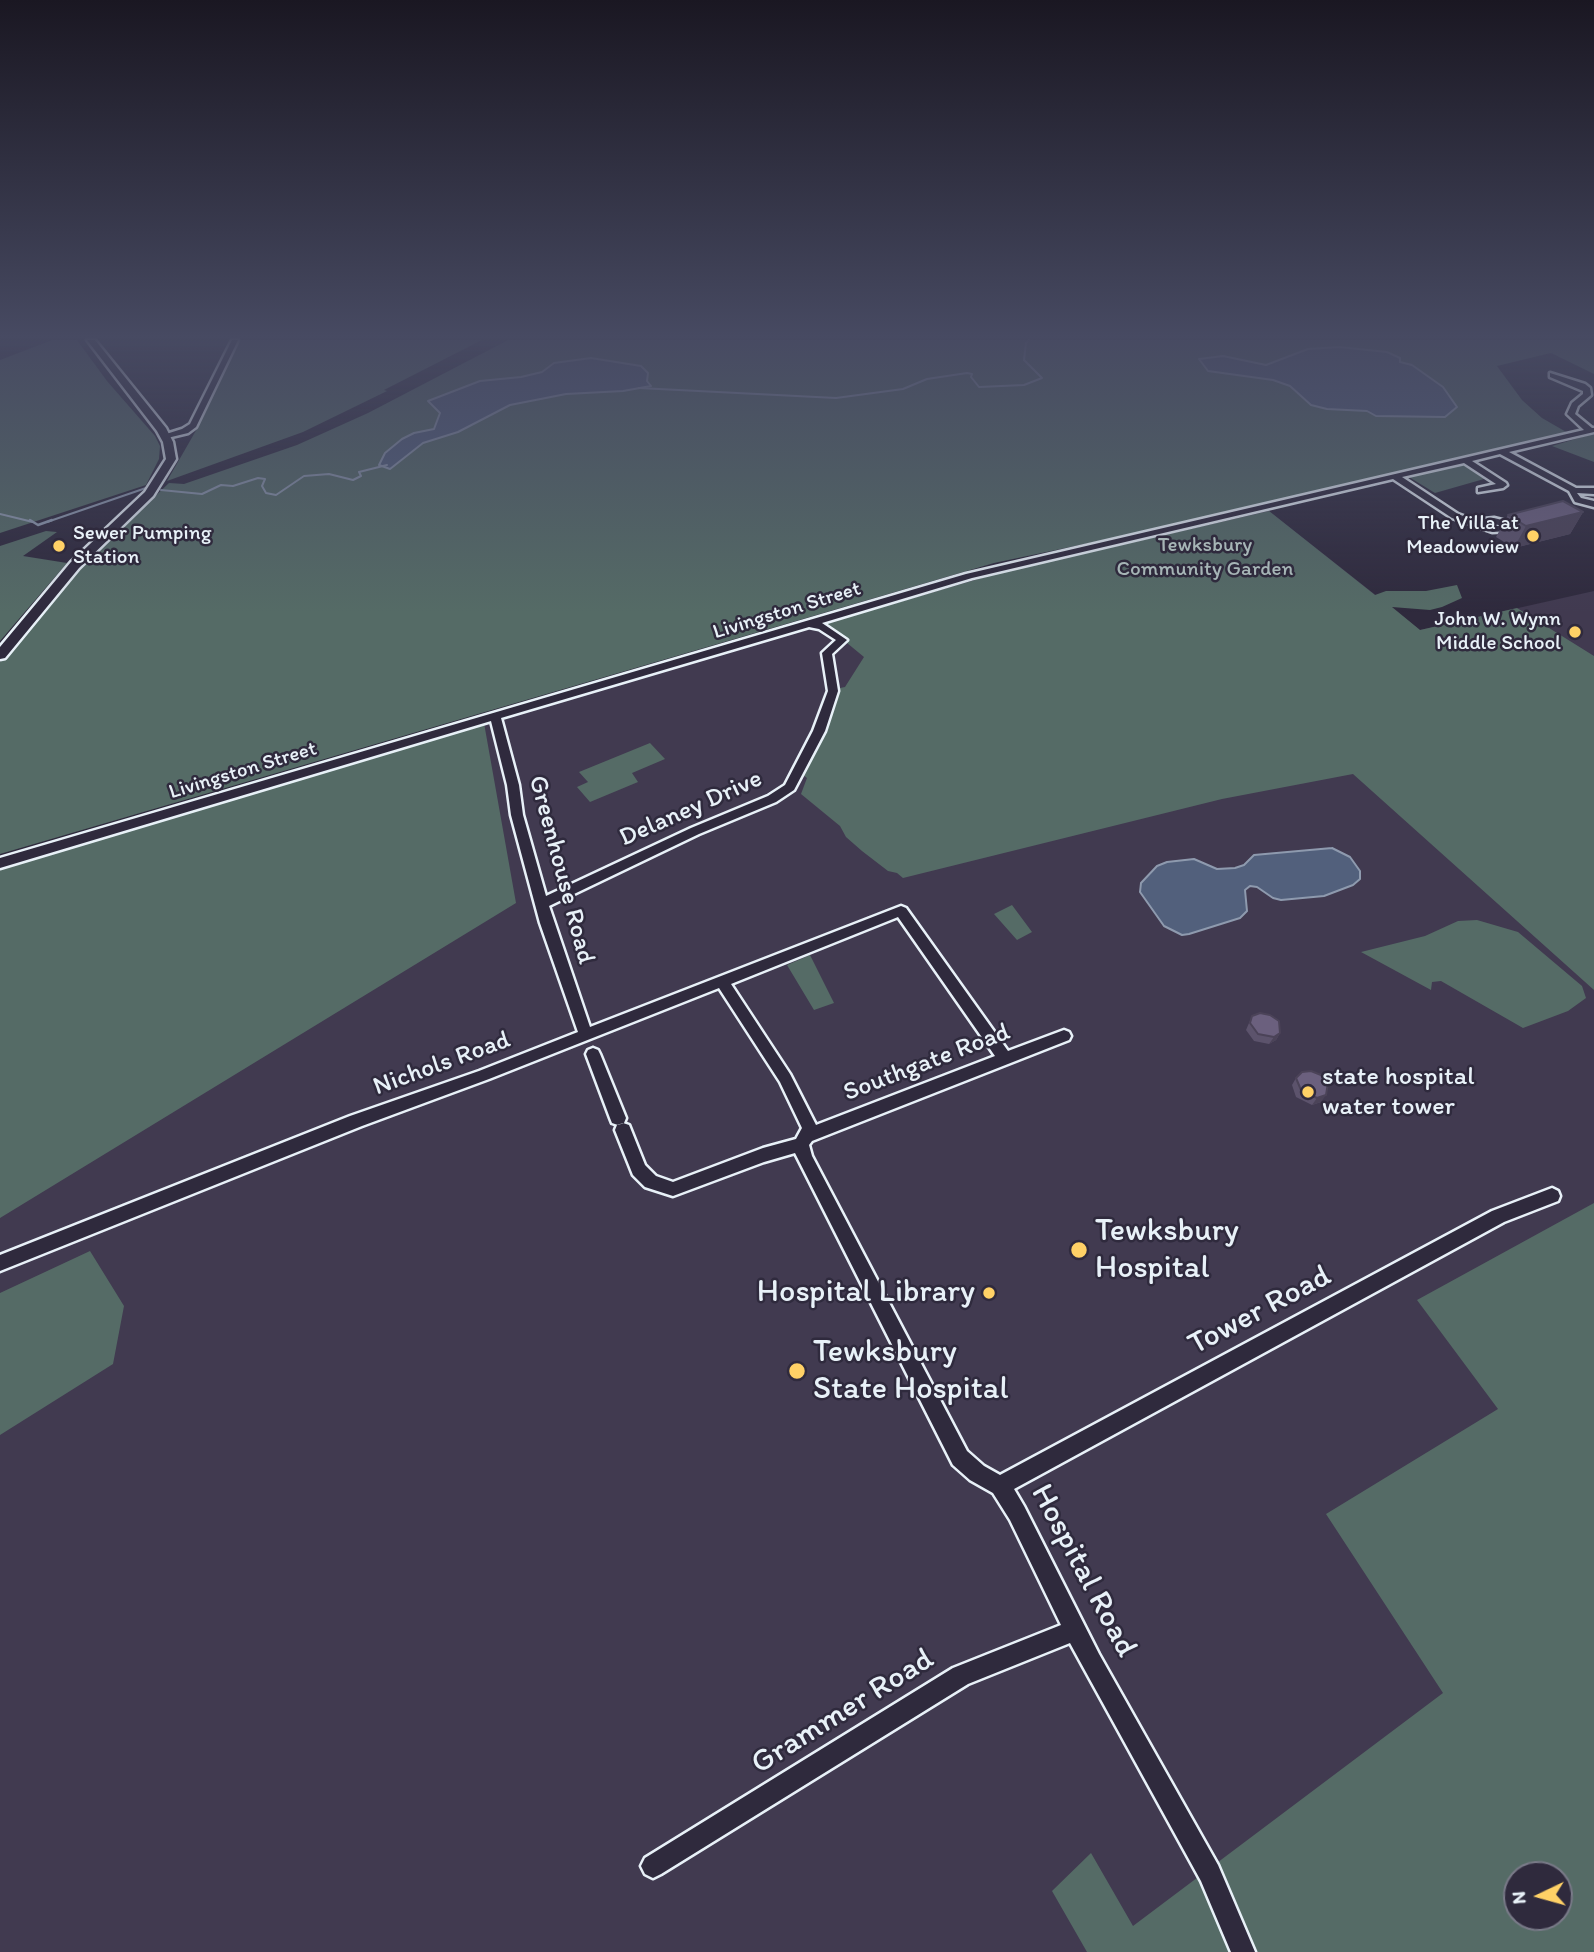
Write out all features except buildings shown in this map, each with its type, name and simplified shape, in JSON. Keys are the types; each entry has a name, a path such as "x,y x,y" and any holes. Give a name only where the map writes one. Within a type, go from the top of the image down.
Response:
{"main road":[{"path":"0,655 62,579 156,487 172,459 166,437 161,431"}],"street":[{"path":"166,437 185,431"},
{"name":"Livingston Street","path":"0,863 1020,562 1592,431"},
{"path":"1502,452 1574,490 1594,491"},
{"path":"1465,460 1503,485 1480,490"},
{"path":"1395,477 1446,512 1473,523"},
{"path":"1574,490 1574,497 1594,504"},
{"name":"Delaney Drive","path":"542,904 695,831 772,799 790,787 819,731 833,691 827,653 842,640 822,626 810,624"},
{"name":"Greenhouse Road","path":"495,715 513,785 517,815 542,904 586,1035"},
{"name":"Nichols Road","path":"0,1263 356,1121 586,1035 901,911 1005,1059"},
{"name":"Hospital Road","path":"722,981 785,1078 807,1120 810,1129 805,1140 804,1157 960,1458 977,1473 1000,1486 1017,1513 1075,1630 1210,1873 1243,1952"},
{"name":"Southgate Road","path":"805,1140 1065,1036"},
{"path":"593,1054 639,1170 651,1182 673,1189 805,1140"},
{"name":"Tower Road","path":"1000,1486 1498,1216 1552,1196"},
{"name":"Grammer Road","path":"653,1866 961,1675 1075,1630"}],"shaded area":[{"name":"Tewksbury State Hospital","path":"1269,511 1420,630 1594,591 1594,1952 0,1952 0,868 537,707 999,573"}],"green space":[{"path":"0,431 151,431 155,436 160,446 159,459 146,485 0,533"},
{"path":"196,431 305,431 303,432 167,481"},
{"path":"328,431 1568,433 1175,525 994,563 0,854 0,662 82,566 169,483 184,484 297,445"},
{"path":"1594,434 1594,462 1552,446 1589,435"},
{"path":"1466,464 1491,477 1435,493 1409,477"},
{"name":"Tewksbury Community Garden","path":"1269,511 1375,595 1386,591 1426,591 1457,585 1462,598 1442,607 1430,610 1392,607 1420,630 1517,608 1594,656 1594,990 1353,774 1222,799 903,878 888,871 862,851 846,837 840,826 801,794 807,778 803,775 808,757 840,688 845,687 864,657 824,624 999,573"},
{"path":"46,531 57,532 23,556 67,563 0,641 0,546"},
{"path":"484,723 516,903 0,1218 0,868"},
{"path":"650,743 665,759 632,773 638,782 590,802 577,787 588,782 579,772"},
{"path":"1012,905 1032,932 1017,940 994,914"},
{"path":"1477,920 1518,932 1582,986 1586,998 1568,1011 1523,1028 1441,981 1432,982 1431,990 1361,952 1425,936 1458,921"},
{"path":"810,955 834,1003 814,1010 787,965"},
{"path":"1594,1203 1594,1952 1087,1952 1052,1891 1091,1853 1133,1926 1443,1693 1326,1514 1498,1409 1417,1300"},
{"path":"90,1251 124,1306 113,1364 0,1435 0,1293"}],"water":[{"path":"460,431 423,443 390,469 379,465 385,453 414,433"},
{"path":"1332,848 1350,857 1360,871 1360,879 1353,885 1324,896 1281,900 1250,886 1245,890 1247,911 1240,918 1189,934 1182,935 1164,926 1140,892 1141,883 1157,866 1167,862 1194,859 1217,869 1235,868 1244,865 1254,855"}],"waterway":[{"path":"161,490 202,494 221,485 233,486 258,478 265,479 262,486 266,493 276,495 304,476 329,474 353,480 361,476 359,472 387,465"},
{"path":"47,522 146,488"},
{"path":"0,514 33,522"},
{"path":"30,520 38,525 52,520"}],"place":[{"name":"The Villa at Meadowview","path":"1533,536"},
{"name":"Sewer Pumping Station","path":"59,546"},
{"name":"John W. Wynn Middle School","path":"1575,632"},
{"name":"state hospital water tower","path":"1308,1092"},
{"name":"Tewksbury Hospital","path":"1079,1250"},
{"name":"Hospital Library","path":"989,1293"},
{"name":"Tewksbury State Hospital","path":"797,1371"}]}
